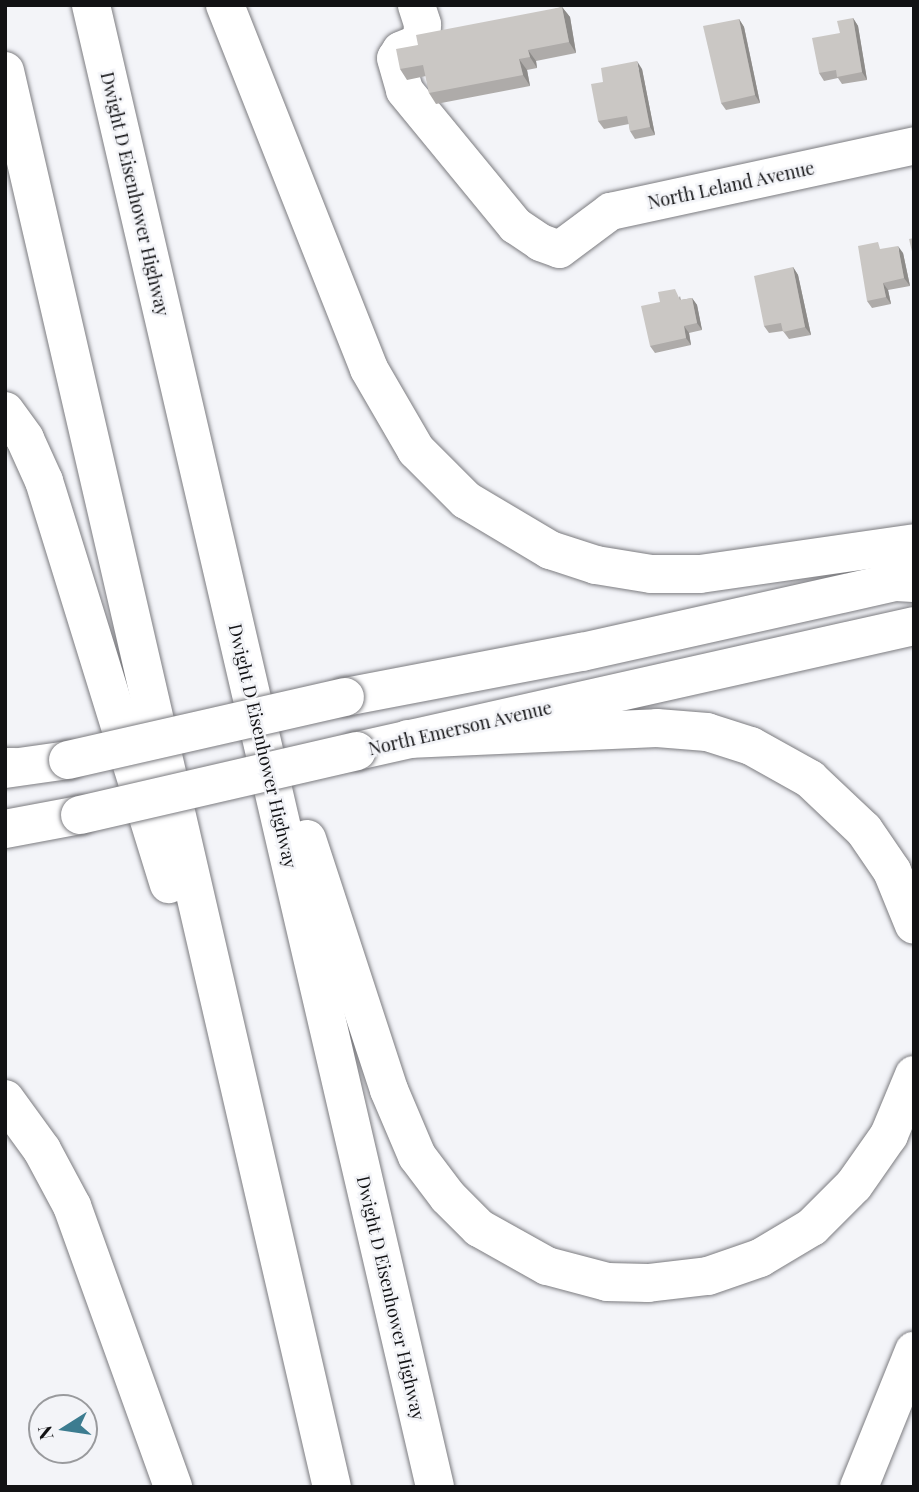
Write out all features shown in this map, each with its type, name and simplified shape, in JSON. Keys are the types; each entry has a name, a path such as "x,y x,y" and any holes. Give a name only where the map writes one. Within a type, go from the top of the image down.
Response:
{"main road":[{"name":"Dwight D Eisenhower Highway","path":"91,5 435,1487"},
{"path":"225,5 369,369 416,450 466,500 550,550 606,567 651,574 700,574 914,543"},
{"path":"5,71 332,1487"},
{"path":"5,411 26,439 44,481 260,1176"},
{"path":"8,768 68,760 345,697 594,649 908,581"},
{"path":"228,595 396,1111 417,1156 430,1173 463,1213 493,1237 547,1265 607,1282 678,1281 743,1265 812,1227 855,1185 889,1135 914,1075"},
{"name":"North Emerson Avenue","path":"5,829 80,815 914,626"},
{"path":"408,739 657,728 707,732 751,746 810,779 864,830 892,871 914,925"},
{"path":"5,1099 42,1150 72,1206 173,1487"},
{"path":"859,1487 914,1351"}],"street":[{"name":"North Leland Avenue","path":"416,5 422,24 421,37 416,43 400,50 395,58 404,90 514,225 540,243 559,250 610,211 914,145"}],"building":[{"path":"562,7 569,42 528,50 530,57 519,59 523,75 429,93 423,65 400,69 396,49 418,45 416,35"},
{"path":"853,18 862,72 837,77 836,70 819,73 812,38 840,33 837,21"},
{"path":"739,19 755,95 721,103 703,26"},
{"path":"637,61 650,127 630,131 627,116 598,121 591,84 603,82 601,68"},
{"path":"914,238 914,260 909,239"},
{"path":"878,242 880,249 898,246 904,278 883,283 886,297 867,301 858,246"},
{"path":"793,267 805,327 783,332 781,323 764,326 754,276"},
{"path":"675,289 680,300 692,298 697,323 684,326 686,338 650,346 641,306 660,302 658,292"}]}
